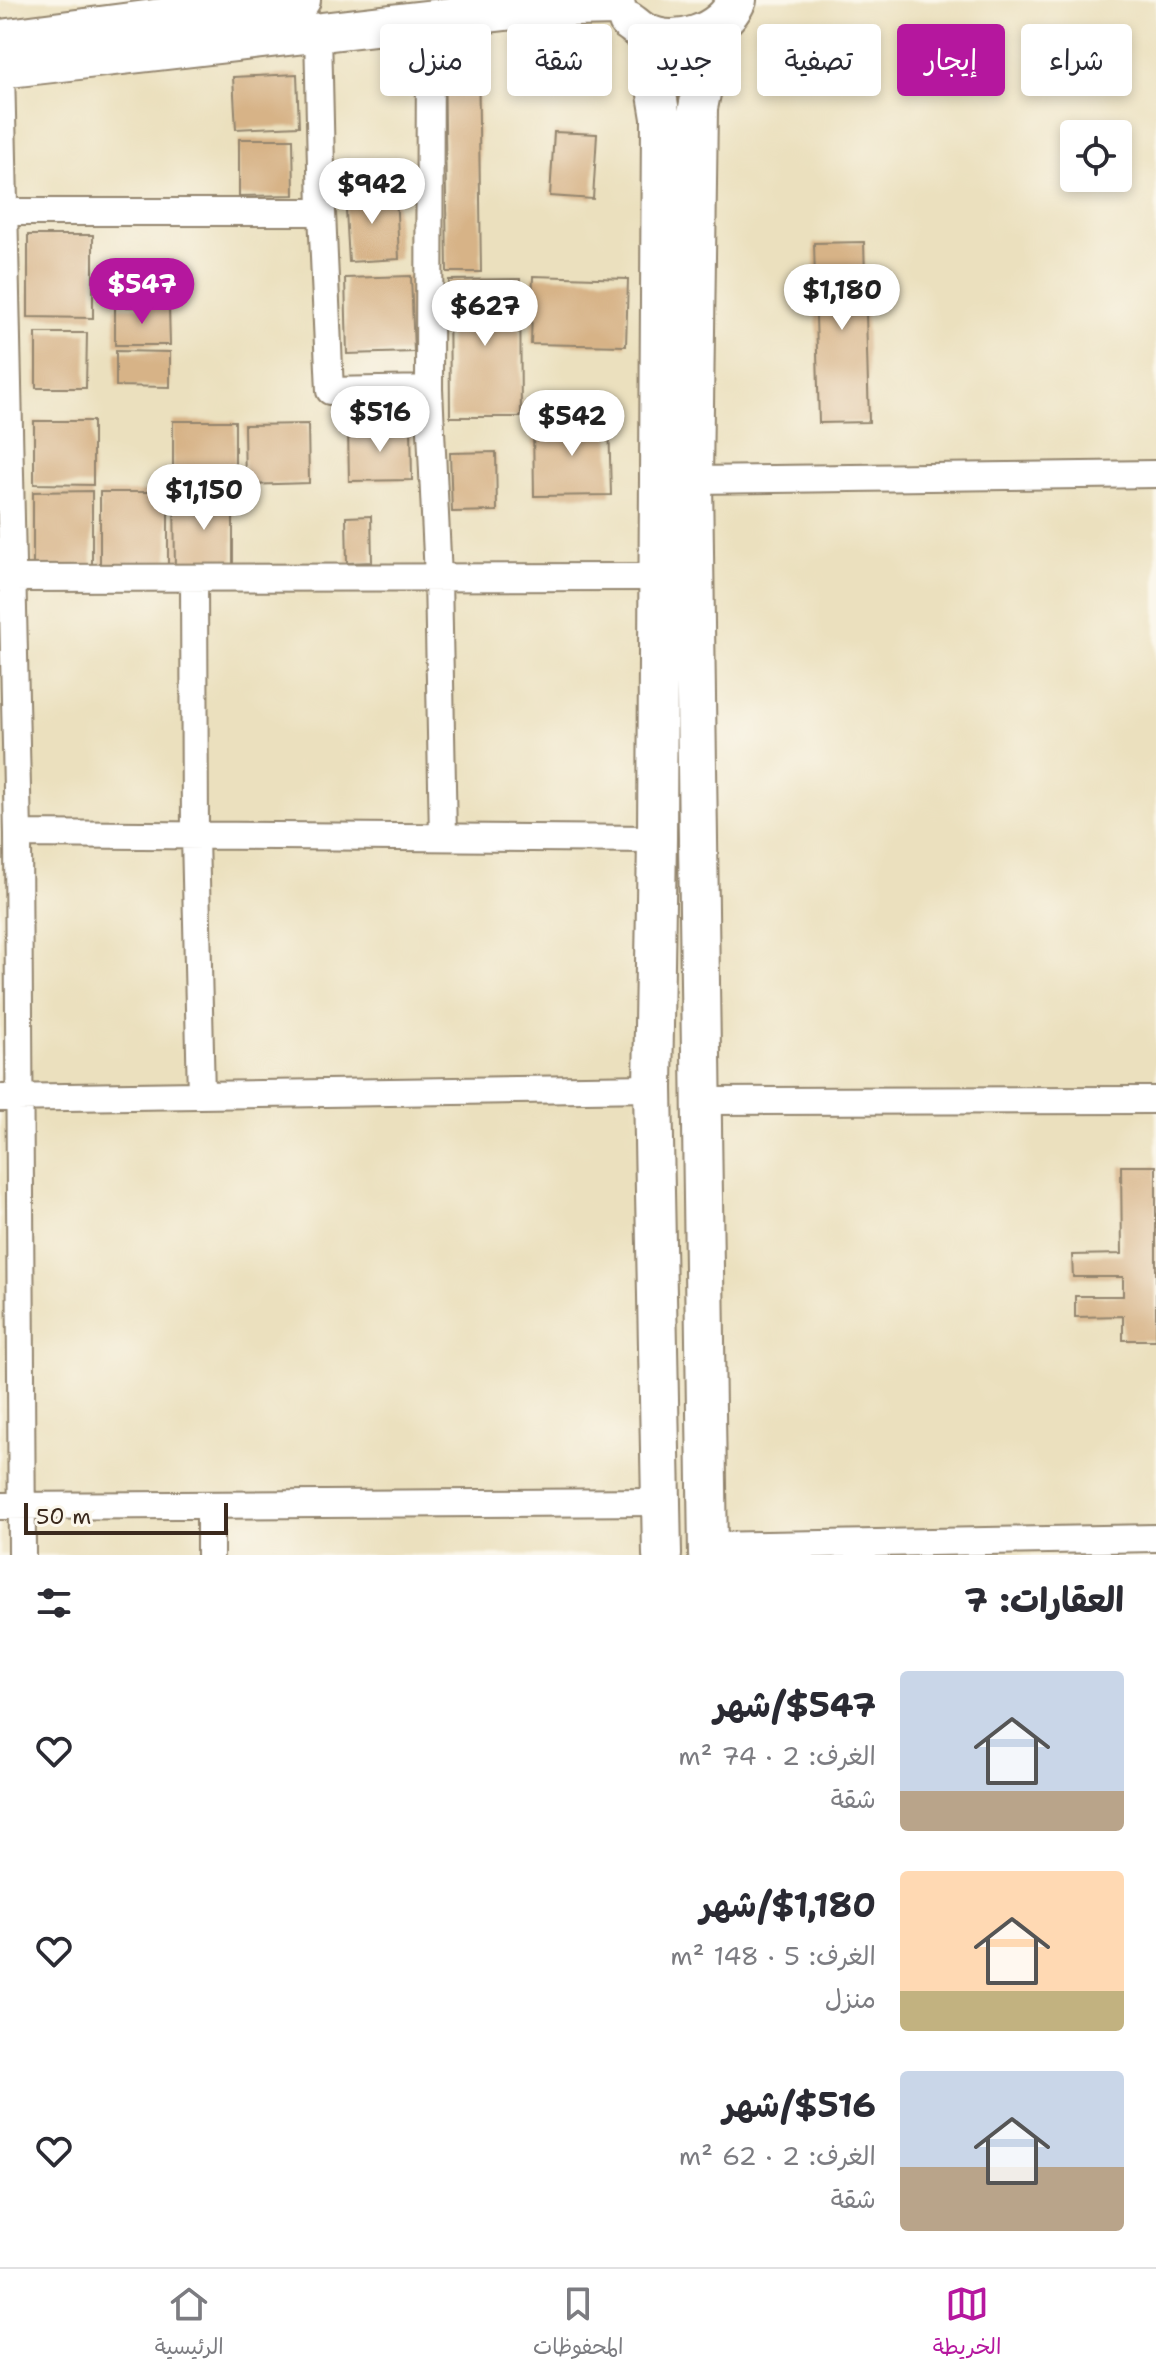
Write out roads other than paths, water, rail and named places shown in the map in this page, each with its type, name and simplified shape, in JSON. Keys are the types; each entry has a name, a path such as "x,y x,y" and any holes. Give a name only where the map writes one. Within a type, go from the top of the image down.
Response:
{"main road":[{"path":"0,59 123,10 430,20 530,8 613,3 632,24"},
{"path":"708,1550 693,480 698,108 726,13"},
{"path":"0,59 309,16"},
{"path":"657,96 661,118 653,1088 662,1555"}],"street":[{"path":"309,16 330,391 429,389"},
{"path":"430,20 429,389 438,577 443,837"},
{"path":"0,59 6,578 18,834 10,1098 10,1506 22,1555"},
{"path":"4,212 322,212"},
{"path":"693,480 1156,474"},
{"path":"6,578 658,577"},
{"path":"194,578 195,836 201,1095"},
{"path":"18,834 657,839"},
{"path":"10,1098 653,1088"},
{"path":"702,1101 1156,1100"},
{"path":"10,1506 661,1502"},
{"path":"210,1505 210,1555"},
{"path":"708,1550 1156,1538"}]}
